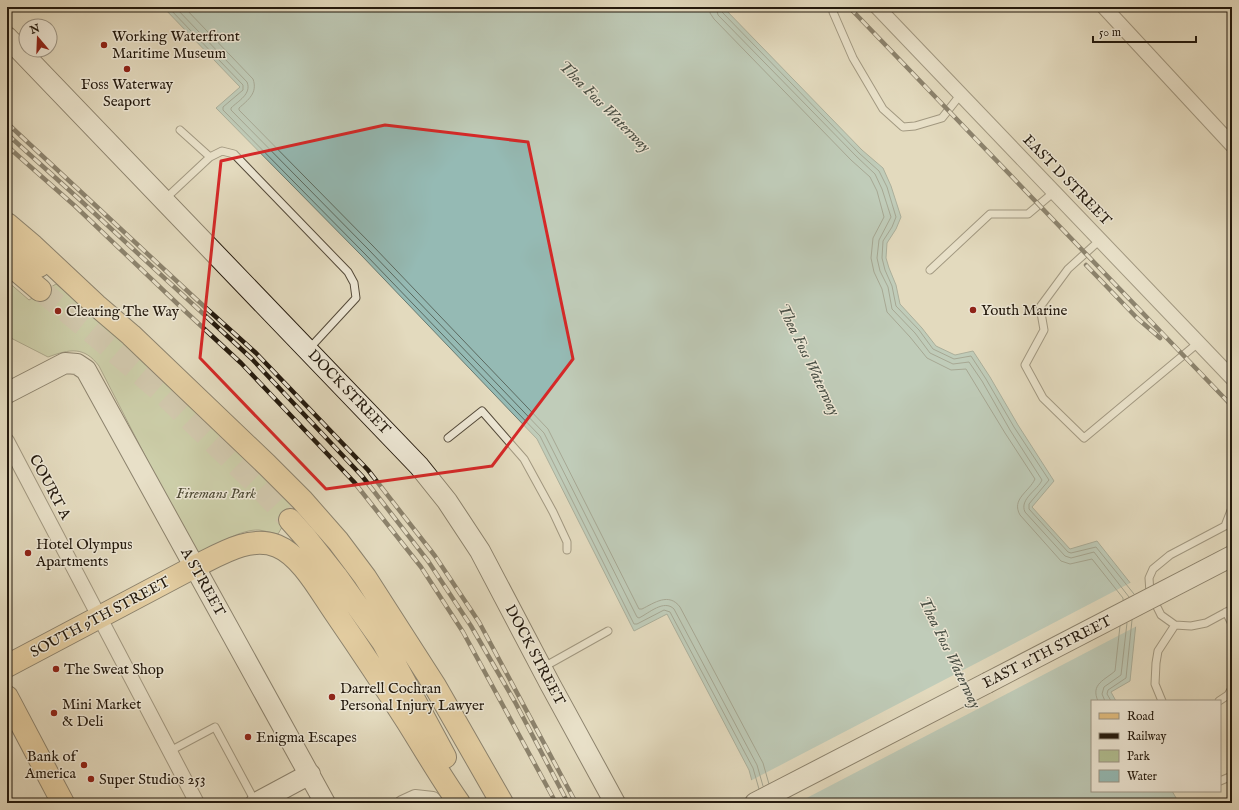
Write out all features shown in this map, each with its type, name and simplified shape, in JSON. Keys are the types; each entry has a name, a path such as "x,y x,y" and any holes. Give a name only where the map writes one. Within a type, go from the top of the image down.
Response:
{"main road":[{"path":"7,224 131,335 267,465 302,500 338,541 365,577 435,686 502,803"},
{"path":"7,245 96,305"},
{"path":"12,265 40,290"},
{"path":"290,520 336,576 383,642 424,716 468,803"},
{"name":"SOUTH 9TH STREET","path":"7,666 194,567 228,551 254,543 266,543 277,546 287,551 294,557 308,574 365,656 458,803"},
{"path":"7,697 63,803"}],"street":[{"name":"EAST D STREET","path":"877,7 1232,378"},
{"path":"1104,7 1232,145"},
{"name":"DOCK STREET","path":"7,37 419,466 447,501 480,551 615,803"},
{"name":"A STREET","path":"7,394 59,366 71,363 82,366 89,375 325,803"},
{"name":"COURT A","path":"7,441 197,803"},
{"name":"EAST 11TH STREET","path":"755,803 1232,556"},
{"path":"256,803 310,774"},
{"path":"402,803 415,797 424,797 433,799 436,803"}],"lane":[{"path":"834,7 834,12 853,58 883,109 903,127 915,126 942,118 961,94"},
{"path":"180,130 210,157"},
{"path":"164,200 210,157 222,151 234,154 348,272 354,283 356,298 308,350"},
{"path":"930,270 990,214 1028,214 1054,192"},
{"path":"1100,240 1068,269 1040,307 1044,330 1025,365 1043,398 1084,438 1198,343"},
{"path":"448,438 482,411 524,459 553,512 567,542 567,550"},
{"path":"1232,508 1225,526 1170,555 1153,569 1149,578 1150,593 1160,615 1175,625 1192,626 1206,623 1229,611 1232,624"},
{"path":"1162,700 1155,684 1158,651 1175,625"},
{"path":"542,668 608,631"},
{"path":"1220,700 1228,695 1232,688"},
{"path":"170,751 215,727 256,803"},
{"path":"1221,782 1232,776"}],"highlighted area":[{"path":"385,125 528,142 573,359 492,466 326,489 200,358 221,161"}],"green space":[{"name":"Firemans Park","path":"7,281 29,300 56,284 103,323 294,506 286,523 285,522 278,534 252,530 229,538 200,553 195,553 99,366 88,355 82,352 63,352 48,357 7,336"}],"water":[{"name":"Thea Foss Waterway","path":"163,7 723,7 862,150 883,168 891,186 901,217 896,229 887,243 886,258 896,285 900,304 936,346 955,355 973,351 990,377 1018,425 1054,481 1032,507 1070,549 1097,541 1139,594 1130,681 1111,692 1115,700 1091,700 1091,792 1173,792 1179,803 758,803 749,770 667,614 634,631 537,439 362,256 216,108 240,87"}],"pier":[{"path":"1132,582 1141,594 1137,626 797,803 756,803 750,781"}],"tunnel":[{"path":"40,290 162,393 254,482 290,520"}],"railway":[{"path":"849,7 1232,406"},
{"path":"7,123 256,353 368,470 435,556 479,622 576,803"},
{"path":"7,134 251,358 362,476 428,561 471,626 515,702 568,803"},
{"path":"7,146 75,206 241,363 354,482 421,567 463,632 556,803"},
{"path":"1086,265 1137,318 1160,338"}],"place":[{"name":"Working Waterfront Maritime Museum","path":"104,45"},
{"name":"Foss Waterway Seaport","path":"127,69"},
{"name":"Youth Marine","path":"973,310"},
{"name":"Clearing The Way","path":"58,311"},
{"name":"Hotel Olympus Apartments","path":"28,553"},
{"name":"The Sweat Shop","path":"56,669"},
{"name":"Darrell Cochran Personal Injury Lawyer","path":"332,697"},
{"name":"Mini Market & Deli","path":"54,713"},
{"name":"Enigma Escapes","path":"248,737"},
{"name":"Bank of America","path":"84,765"},
{"name":"Super Studios 253","path":"91,779"}]}
